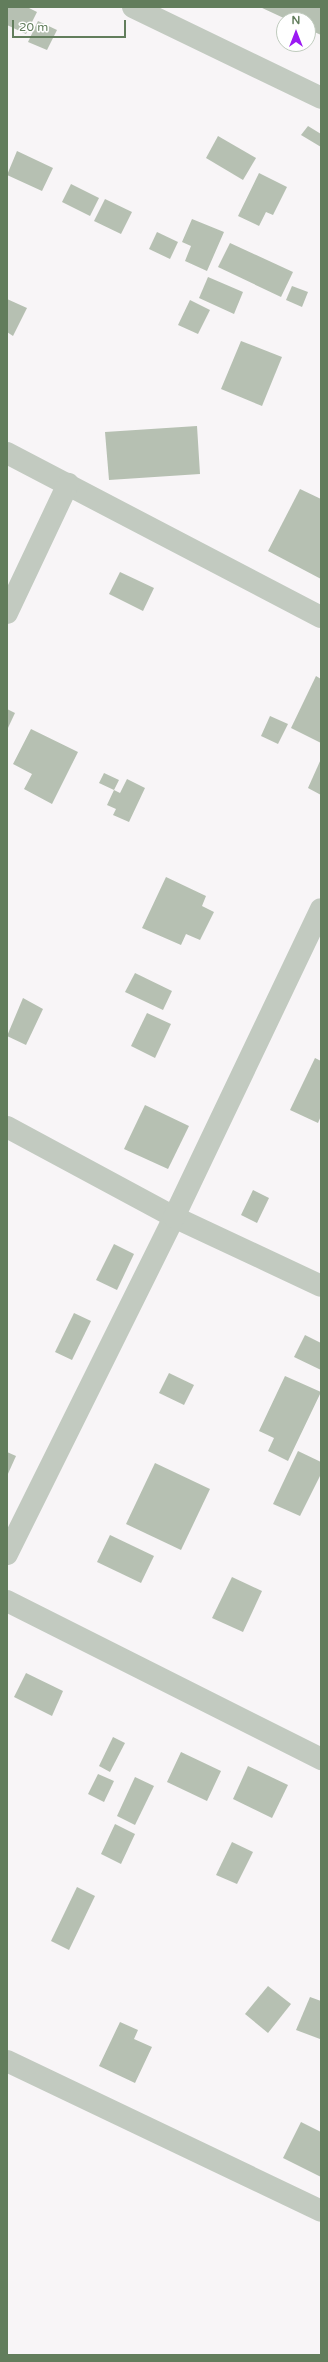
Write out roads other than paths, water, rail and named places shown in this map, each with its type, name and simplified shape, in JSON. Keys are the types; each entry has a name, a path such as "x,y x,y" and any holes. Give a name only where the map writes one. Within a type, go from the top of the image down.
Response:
{"street":[{"path":"133,7 321,98"},
{"path":"7,453 321,617"},
{"path":"7,613 68,484"},
{"path":"7,1554 174,1217 321,909"},
{"path":"7,1127 174,1217 321,1286"},
{"path":"7,1601 321,1759"},
{"path":"7,2061 321,2211"}]}
